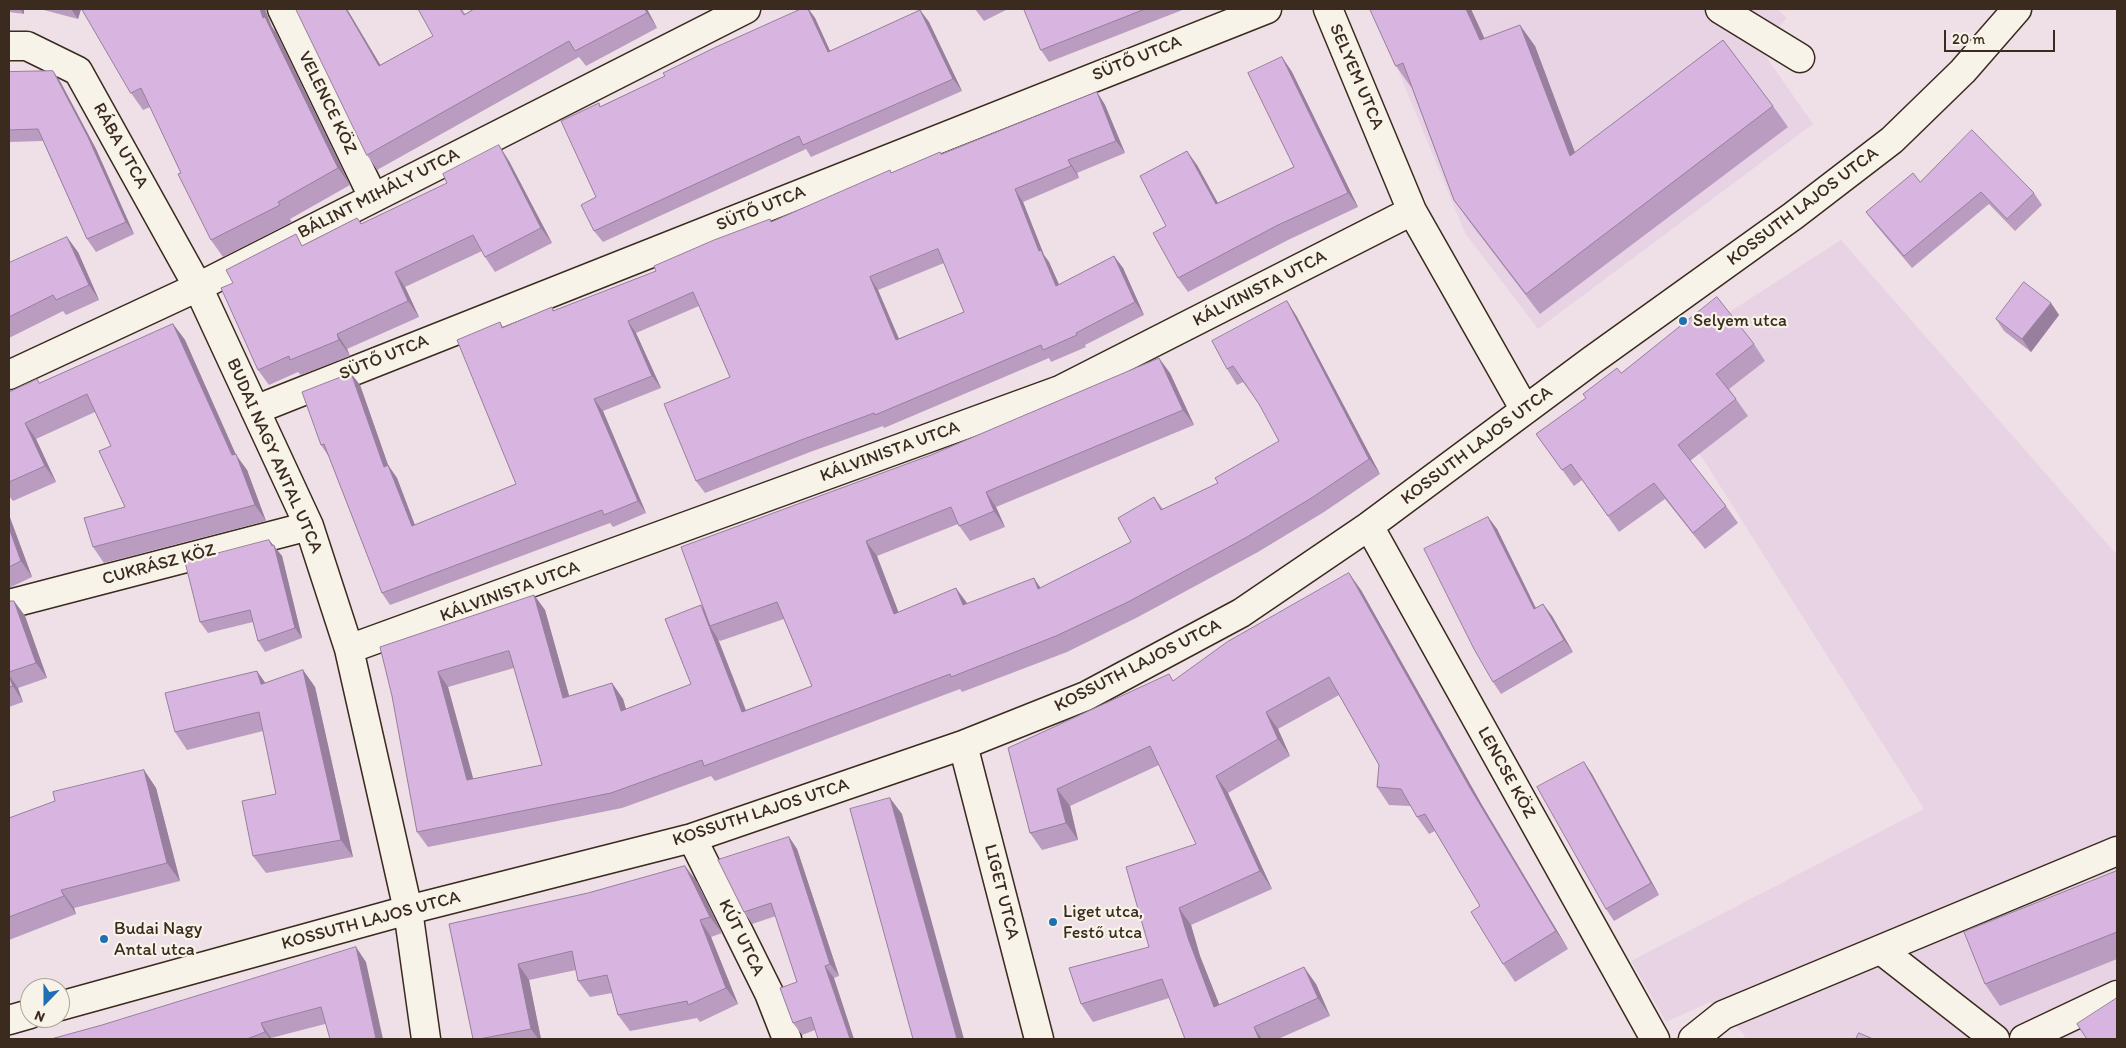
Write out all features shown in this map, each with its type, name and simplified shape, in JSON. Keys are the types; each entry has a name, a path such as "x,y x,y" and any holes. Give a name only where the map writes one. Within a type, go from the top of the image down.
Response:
{"street":[{"name":"VELENCE KÖZ","path":"282,9 372,197"},
{"name":"BÁLINT MIHÁLY UTCA","path":"9,374 198,287 372,197 746,9"},
{"name":"SÜTŐ UTCA","path":"255,410 1267,9"},
{"name":"SELYEM UTCA","path":"1328,9 1412,211 1525,410"},
{"path":"1720,9 1800,58"},
{"name":"KOSSUTH LAJOS UTCA","path":"70,1003 408,910 692,838 963,745 1086,696 1241,613 1369,526 1525,410 1794,216 1892,140 1963,71 2017,9"},
{"name":"RÁBA UTCA","path":"9,46 27,46 78,71 198,287"},
{"name":"KÁLVINISTA UTCA","path":"349,649 1060,390 1412,211"},
{"name":"BUDAI NAGY ANTAL UTCA","path":"198,287 309,526 349,649 408,910 426,1039"},
{"name":"CUKRÁSZ KÖZ","path":"9,604 309,526"},
{"name":"LENCSE KÖZ","path":"1369,526 1649,1030"},
{"name":"LIGET UTCA","path":"963,745 1039,1039"},
{"name":"KÚT UTCA","path":"692,838 768,993 787,1039"},
{"path":"1693,1039 1723,1015 2117,851"},
{"path":"1881,950 1995,1039"},
{"path":"2024,1039 2117,995"}],"shaded area":[{"path":"1373,9 1777,9 1787,18 1760,48 1813,124 1538,329 1465,233"},
{"path":"1841,240 2117,555 2117,1039 1743,1039 1745,1035 1710,1002 1666,1022 1631,961 1924,809 1703,459 1642,381 1728,313"}],"building":[{"path":"82,9 260,9 338,168 278,202 280,205 211,240 178,174 181,173 141,88 131,93"},
{"path":"296,9 346,9 379,66 433,36 418,9 460,9 464,15 474,9 645,9 647,13 575,51 569,41 367,155"},
{"path":"801,9 808,9 828,52 920,10 953,79 803,145 799,136 594,231 581,205 596,197 561,121 599,103 600,107 665,76 663,73 714,48"},
{"path":"1024,9 1145,9 1041,50"},
{"path":"1370,9 1466,9 1480,40 1520,25 1570,156 1723,40 1773,106 1526,294 1454,200 1403,63 1396,66"},
{"path":"1282,57 1348,193 1278,225 1178,278 1153,233 1166,226 1140,176 1187,151 1216,204 1294,167 1248,73"},
{"path":"53,71 88,137 126,222 87,239 38,129 9,130 9,72"},
{"path":"1097,92 1116,141 1068,160 1071,166 1015,189 1039,251 1041,250 1056,286 1114,256 1135,302 1076,333 1077,335 1043,350 1041,345 875,415 874,413 696,481 664,404 730,377 693,292 628,321 652,376 594,399 638,501 604,515 602,510 382,593 324,444 321,445 302,392 351,373 384,467 388,465 412,526 516,484 457,340 500,322 502,328 552,307 553,311 656,271 654,266 714,240 770,219 771,222 890,170 891,173 940,152 941,154","holes":["938,249 964,312 896,340 870,277"]},
{"path":"1972,130 2034,193 2007,219 1981,192 1904,256 1866,212 1913,173 1920,182"},
{"path":"499,145 541,228 485,257 473,235 395,272 408,301 337,334 339,340 290,360 289,356 258,370 221,288 233,283 226,270 296,234 302,246 357,218 361,224 447,183 443,174"},
{"path":"67,237 89,285 56,300 53,295 9,317 9,263"},
{"path":"2024,282 2051,303 2022,339 1996,319"},
{"path":"1717,297 1754,344 1716,374 1736,399 1678,445 1726,506 1693,533 1654,483 1608,516 1571,464 1562,470 1536,434 1586,398 1583,394 1617,368 1621,373"},
{"path":"1287,301 1369,459 1313,497 1247,537 1128,602 1056,636 951,677 950,674 704,766 702,760 611,793 417,832 392,696 380,647 534,595 563,698 612,683 621,711 691,684 665,619 701,605 742,712 812,686 777,602 710,626 681,547 931,455 1159,358 1183,410 986,492 994,511 959,526 951,507 866,541 894,614 956,588 963,605 1034,578 1038,589 1131,542 1118,518 1154,497 1161,510 1218,483 1215,478 1279,441 1259,404 1233,366 1227,369 1212,341","holes":["509,651 542,765 467,780 438,672"]},
{"path":"173,324 232,455 236,454 255,505 93,547 84,518 125,507 99,451 111,446 87,394 25,423 45,466 9,482 9,392 37,379 39,383"},
{"path":"1488,517 1534,609 1543,604 1564,640 1493,682 1474,649 1424,549"},
{"path":"9,528 21,561 9,567"},
{"path":"269,540 272,546 274,545 295,628 258,641 250,610 200,622 185,562"},
{"path":"1349,573 1470,788 1556,931 1503,964 1471,912 1480,906 1425,814 1417,817 1401,789 1377,787 1379,765 1329,677 1266,712 1278,739 1216,776 1260,871 1179,908 1188,938 1214,1007 1304,967 1318,998 1254,1027 1259,1039 1185,1039 1162,979 1081,1004 1069,968 1149,947 1126,867 1196,844 1150,746 1057,789 1066,823 1030,833 1008,748 1169,674 1173,681 1227,642"},
{"path":"9,601 14,601 36,663 9,672"},
{"path":"303,670 341,840 253,856 242,801 276,794 259,712 175,732 165,693 257,671 261,684"},
{"path":"9,676 13,686 9,687"},
{"path":"1584,762 1651,883 1606,909 1537,787"},
{"path":"144,770 167,863 61,890 64,896 9,917 9,818 55,801 53,792"},
{"path":"890,798 957,1039 913,1039 850,809"},
{"path":"789,837 830,964 825,966 850,1039 818,1039 811,1017 793,1023 780,988 797,982 771,903 744,912 718,860"},
{"path":"685,866 710,917 700,920 726,988 688,1005 687,1001 618,1015 607,975 578,981 572,951 518,964 531,1029 473,1039 449,924 588,893"},
{"path":"2117,871 2117,932 1985,984 1964,932"},
{"path":"356,947 376,1039 330,1039 321,1007 261,1023 265,1032 247,1039 51,1039 102,1025"},
{"path":"2117,998 2117,1039 2087,1039 2077,1024"},
{"path":"1859,1033 1873,1039 1856,1039"}],"place":[{"name":"Selyem utca","path":"1683,321"},
{"name":"Liget utca, Festő utca","path":"1053,922"},
{"name":"Budai Nagy Antal utca","path":"104,939"}]}
